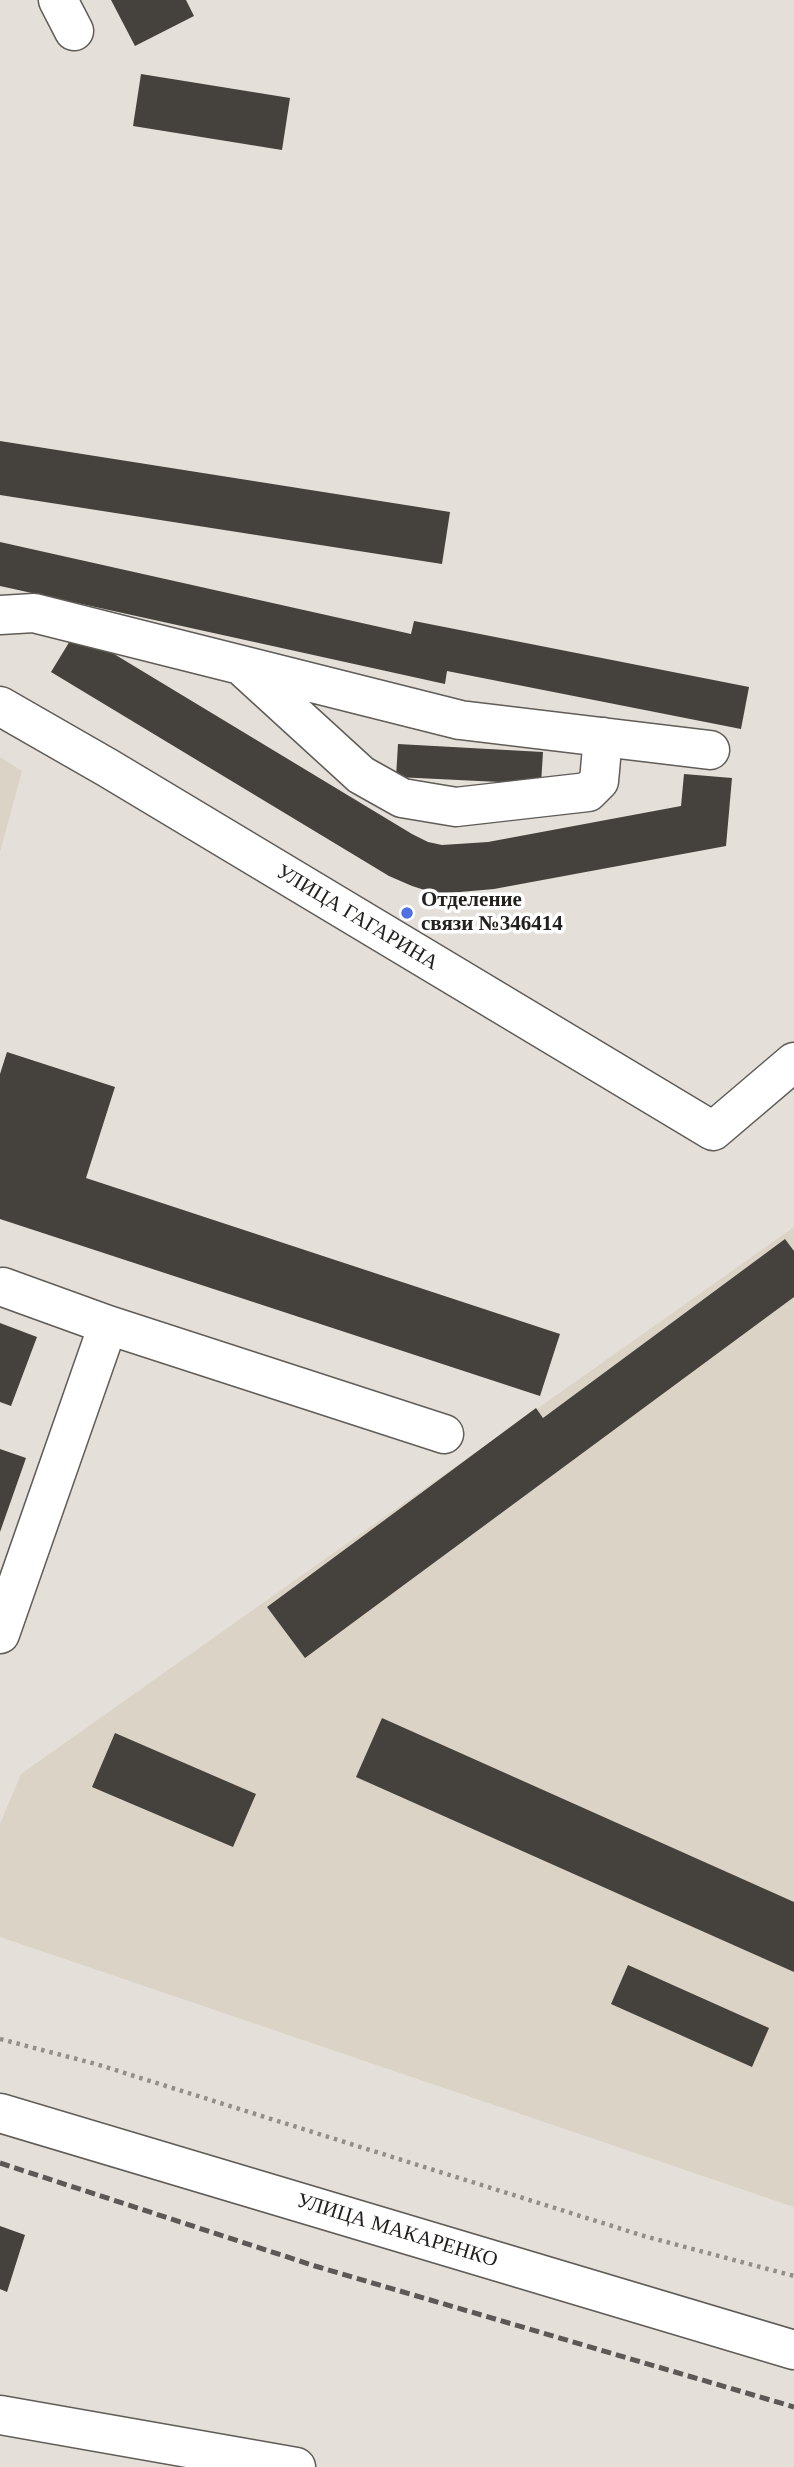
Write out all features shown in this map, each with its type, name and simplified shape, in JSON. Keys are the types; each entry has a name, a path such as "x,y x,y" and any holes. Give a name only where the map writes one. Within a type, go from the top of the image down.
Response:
{"street":[{"path":"0,615 34,613 460,720 710,750"},
{"path":"241,665 361,775 402,798 456,807 588,792 599,781 603,737"},
{"name":"УЛИЦА ГАГАРИНА","path":"0,706 108,768 713,1132 794,1062"},
{"path":"3,1287 108,1325 444,1434"},
{"path":"4,1611 108,1325"},
{"name":"УЛИЦА МАКАРЕНКО","path":"0,2113 794,2350"},
{"path":"0,2415 296,2467"}],"path":[{"path":"0,2039 96,2064 644,2236 794,2276"}],"shaded area":[{"path":"0,757 22,771 0,852"},
{"path":"794,1227 794,2207 0,1937 0,1824 21,1774"}],"building":[{"path":"111,0 186,0 194,16 135,46"},
{"path":"141,74 290,98 282,150 133,126"},
{"path":"0,441 450,512 442,564 0,495"},
{"path":"0,542 411,634 414,621 749,687 741,729 447,671 445,684 0,586"},
{"path":"76,631 428,842 442,845 488,842 681,806 684,774 732,778 726,846 494,889 437,894 412,886 389,876 51,672"},
{"path":"398,744 543,752 541,784 396,777"},
{"path":"7,1052 115,1087 86,1178 560,1334 540,1396 0,1219 0,1074"},
{"path":"785,1239 794,1251 794,1297 305,1658 267,1607 536,1408 543,1418"},
{"path":"0,1323 37,1337 11,1406 0,1402"},
{"path":"0,1449 26,1458 0,1532"},
{"path":"382,1718 794,1902 794,1972 356,1777"},
{"path":"115,1733 256,1794 233,1847 92,1787"},
{"path":"628,1965 769,2028 752,2067 611,2004"},
{"path":"0,2226 25,2235 7,2292 0,2289"}],"railway":[{"path":"0,2163 315,2266 794,2407"}],"place":[{"name":"Отделение связи №346414","path":"407,913"}]}
